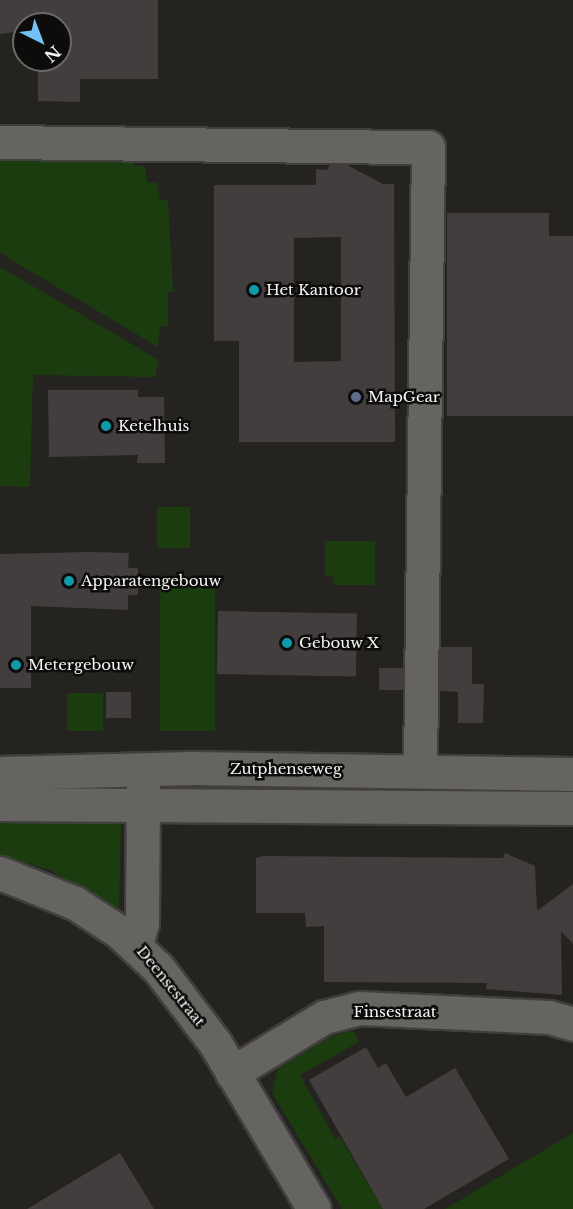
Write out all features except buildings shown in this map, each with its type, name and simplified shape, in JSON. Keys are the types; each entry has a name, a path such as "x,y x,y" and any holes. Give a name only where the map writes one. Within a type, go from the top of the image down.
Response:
{"street":[{"path":"0,142 428,147 420,770"},
{"name":"Zutphenseweg","path":"0,773 143,770 420,770 573,774"},
{"name":"Deensestraat","path":"143,770 142,923 136,945 198,1017 314,1209"},
{"path":"0,804 573,808"},
{"path":"0,873 75,903 136,945"},
{"name":"Finsestraat","path":"232,1072 324,1017 359,1008 549,1017 573,1024"}],"green space":[{"path":"134,156 134,166 145,166 147,182 157,183 160,200 168,200 173,292 168,292 168,326 160,327 158,347 0,253 0,157"},
{"path":"0,267 159,360 155,377 33,375 30,487 0,486"},
{"path":"157,507 190,507 190,548 157,548"},
{"path":"325,541 375,541 375,585 334,585 333,576 325,576"},
{"path":"160,576 215,576 215,731 160,731"},
{"path":"67,693 103,693 103,731 67,731"},
{"path":"192,775 573,782 573,797 192,790"},
{"path":"0,822 121,824 119,912 50,870 0,855"},
{"path":"353,1030 359,1042 300,1075 335,1139 340,1137 383,1209 342,1209 272,1093 278,1069 330,1037"},
{"path":"573,1133 573,1209 445,1209"}],"place":[{"name":"Het Kantoor","path":"254,290"},
{"name":"MapGear","path":"356,397"},
{"name":"Ketelhuis","path":"106,426"},
{"name":"Apparatengebouw","path":"69,581"},
{"name":"Gebouw X","path":"287,643"},
{"name":"Metergebouw","path":"16,665"}]}
